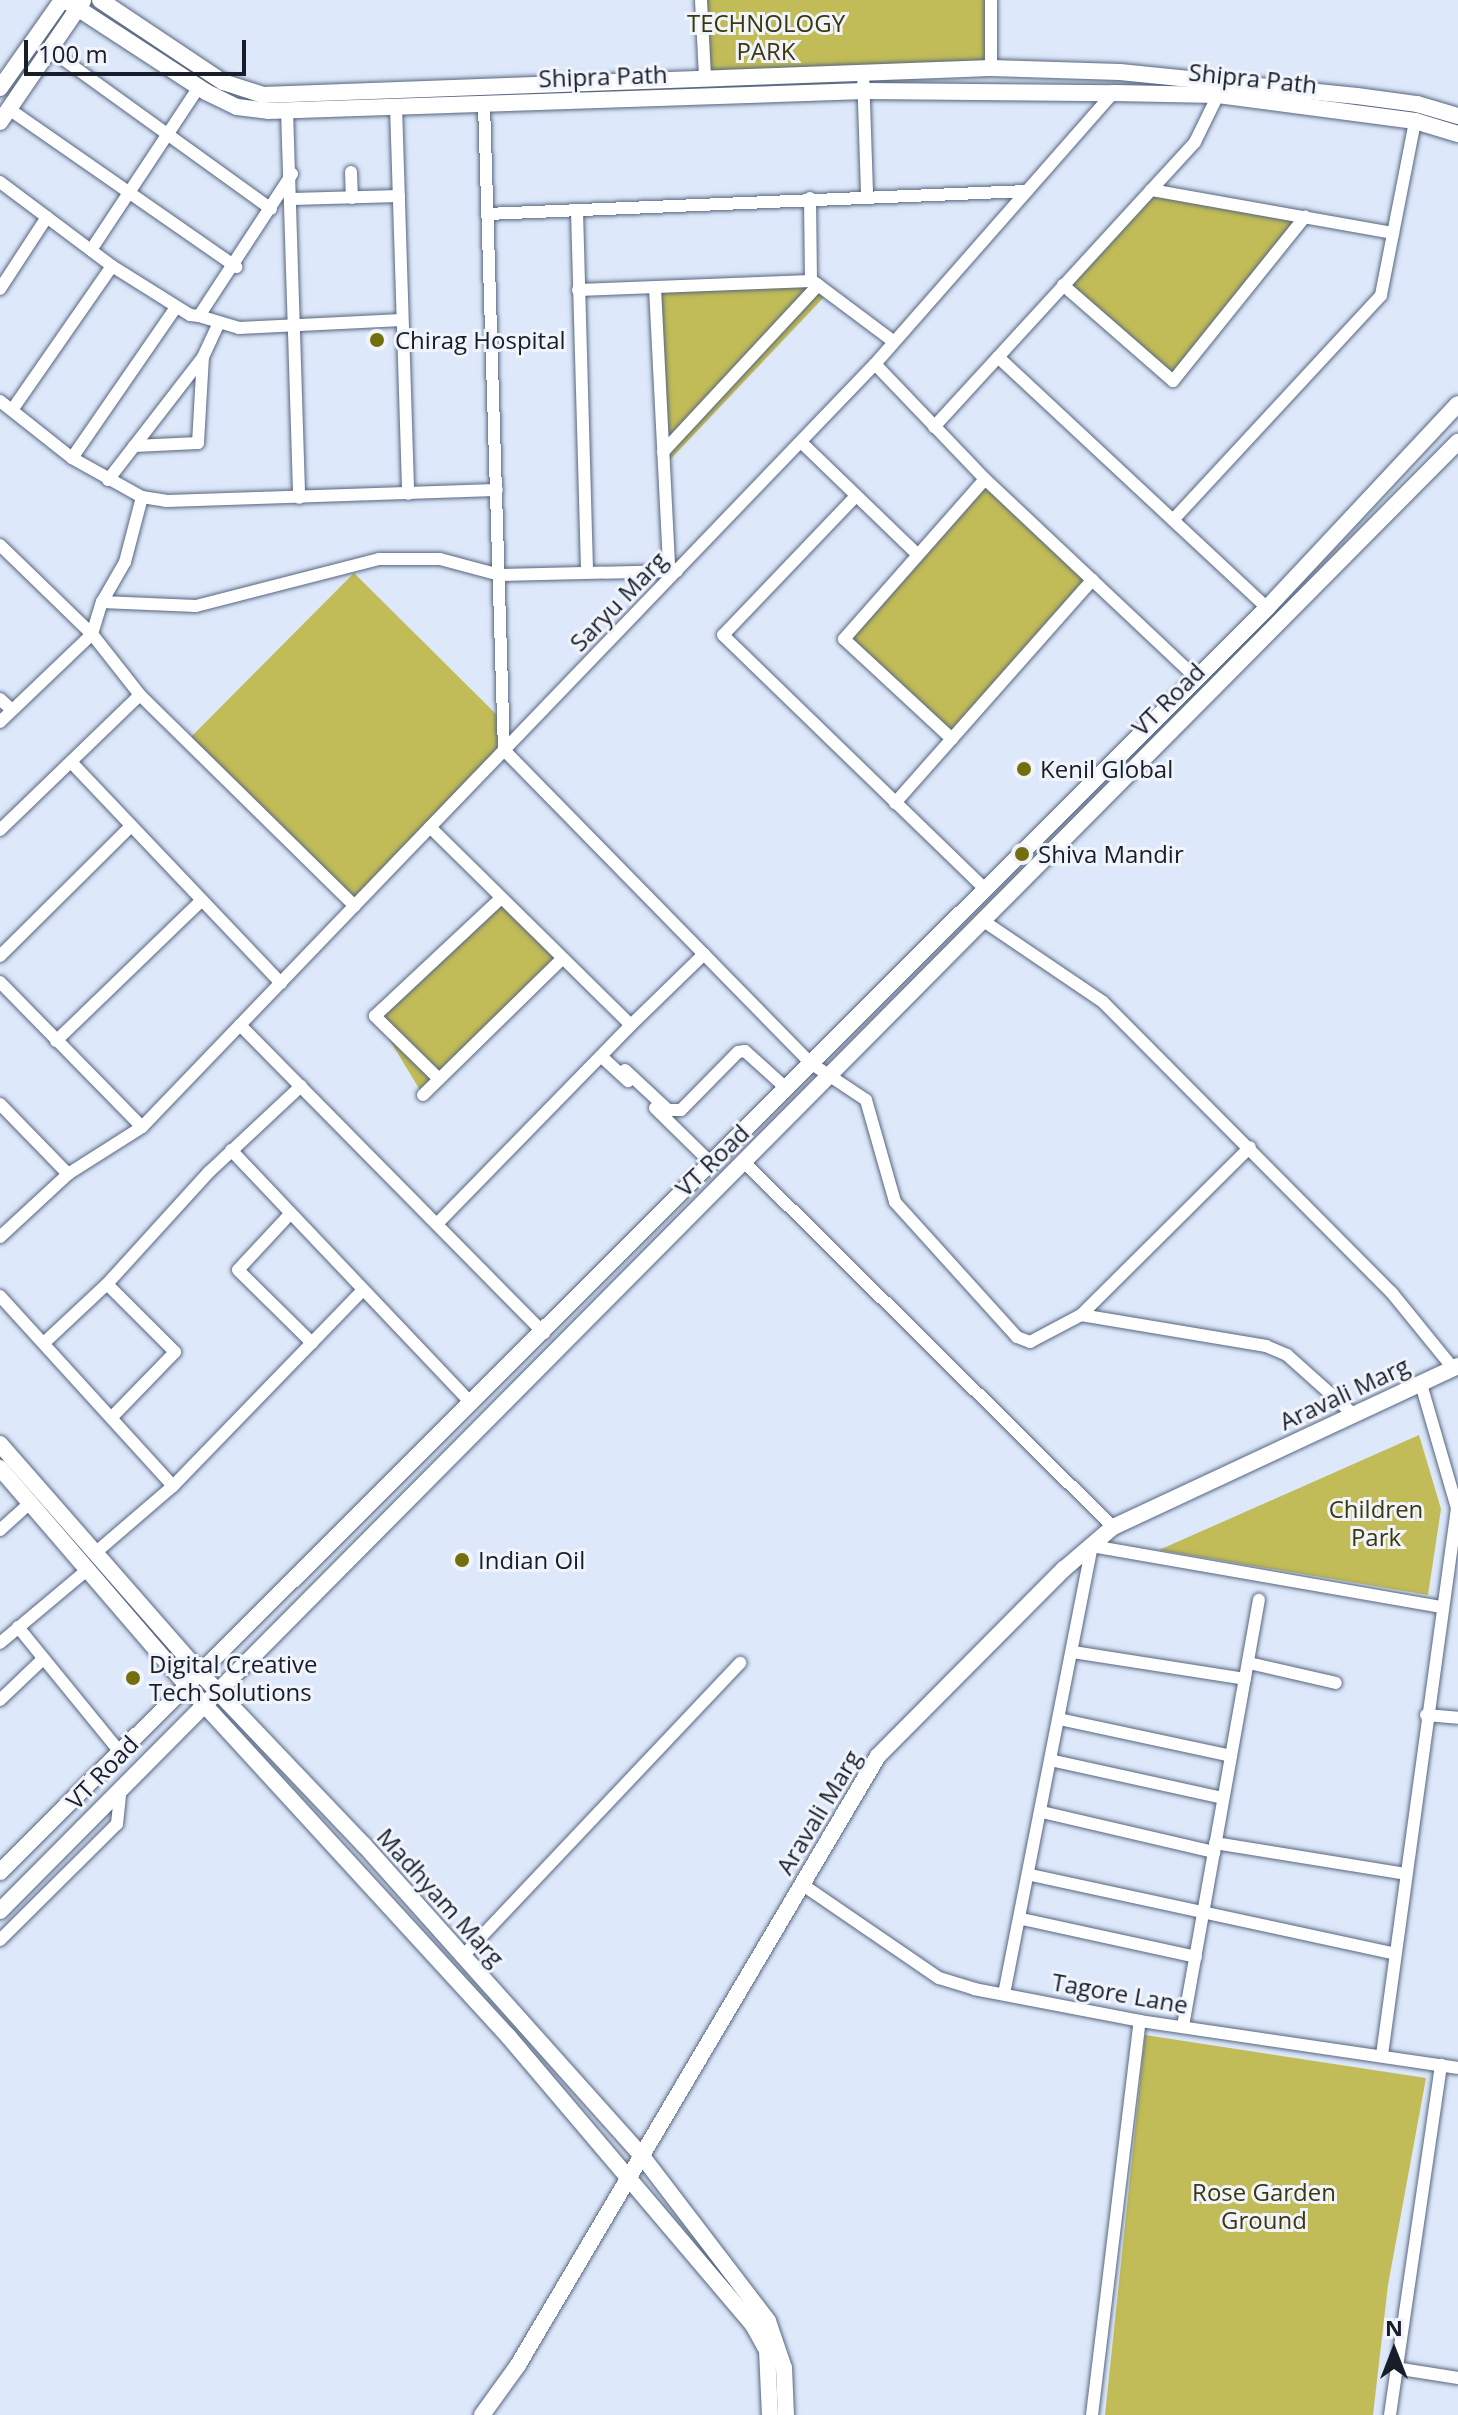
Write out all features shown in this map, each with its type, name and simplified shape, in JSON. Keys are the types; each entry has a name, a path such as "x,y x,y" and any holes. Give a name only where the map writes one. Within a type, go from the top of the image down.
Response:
{"street":[{"name":"Shipra Path","path":"63,0 82,5 199,87 237,107 287,110 865,91 1218,95 1415,121 1458,134"},
{"path":"1,83 63,0"},
{"name":"Shipra Path","path":"100,0 223,82 263,95 991,68 1120,72 1357,96 1417,104 1458,116"},
{"path":"701,0 705,77"},
{"path":"991,0 991,68"},
{"path":"82,5 4,116 129,193 236,267"},
{"path":"52,51 271,209"},
{"path":"863,72 867,194"},
{"path":"91,250 199,87"},
{"name":"Saryu Marg","path":"0,1237 68,1174 142,1127 673,570 875,364 1113,93"},
{"path":"934,427 1195,142 1218,95"},
{"path":"484,104 504,750 812,1064 866,1100 895,1202 1017,1337 1030,1342 1081,1315 1250,1147"},
{"path":"396,106 408,494"},
{"path":"287,110 292,174 299,498"},
{"path":"1173,520 1381,295 1415,121"},
{"path":"351,172 352,198"},
{"path":"199,316 236,267 292,174"},
{"path":"0,182 112,266 176,307 218,325 402,320"},
{"path":"1151,190 1393,233"},
{"path":"487,214 867,194 1027,191"},
{"path":"292,199 399,196"},
{"path":"663,452 814,283 810,198"},
{"path":"577,211 587,571"},
{"path":"0,289 47,217"},
{"path":"1063,285 1173,381 1305,217"},
{"path":"12,410 112,266"},
{"path":"578,290 814,283 893,341"},
{"path":"102,602 196,606 379,559 440,559 500,575 673,570 663,452 655,288"},
{"path":"72,458 176,307"},
{"path":"108,480 203,357 218,325"},
{"path":"134,446 198,443 203,357"},
{"path":"998,357 1267,608"},
{"path":"875,364 985,479 1197,679"},
{"path":"0,401 72,458 142,497 299,498 497,490"},
{"name":"VT Road","path":"0,1872 189,1688 1197,679 1458,404"},
{"path":"801,442 917,554"},
{"name":"VT Road","path":"0,1911 408,1497 832,1077 982,920 1458,442"},
{"path":"952,739 844,639 985,479"},
{"path":"856,496 723,635 986,890"},
{"path":"0,722 92,634 102,602 125,562 142,497"},
{"path":"0,545 92,634 140,695 355,906"},
{"path":"895,803 1092,580"},
{"path":"0,830 140,695"},
{"path":"0,699 12,710"},
{"path":"71,762 281,983"},
{"path":"0,956 131,826"},
{"path":"430,827 631,1025"},
{"path":"439,1079 375,1016 500,899"},
{"path":"56,1041 201,901"},
{"path":"982,920 1103,1002 1392,1293 1456,1367"},
{"path":"437,1224 704,954"},
{"path":"423,1095 562,959"},
{"path":"0,982 142,1127"},
{"path":"240,1025 544,1333"},
{"path":"625,1070 668,1110 681,1110 738,1052 745,1051 787,1089"},
{"path":"601,1056 712,1164"},
{"path":"45,1342 107,1284 231,1150 301,1086"},
{"path":"0,1104 68,1174"},
{"path":"231,1150 472,1404"},
{"path":"744,1162 1113,1527"},
{"path":"290,1214 238,1270 312,1343"},
{"path":"107,1284 175,1352 113,1416"},
{"path":"95,1553 173,1486 363,1290"},
{"path":"0,1296 113,1416 173,1486"},
{"path":"1081,1315 1266,1346 1287,1355 1354,1415"},
{"name":"Aravali Marg","path":"482,2415 518,2365 878,1756 1113,1527 1456,1367"},
{"path":"1382,2055 1426,1715 1457,1508 1421,1384"},
{"name":"Madhyam Marg","path":"0,1444 202,1675 642,2156 768,2321 784,2368 786,2415"},
{"name":"Madhyam Marg","path":"0,1468 203,1704 391,1906 630,2176 753,2325 767,2350 770,2415"},
{"path":"394,1482 408,1497"},
{"path":"0,1530 31,1502"},
{"path":"1004,1994 1031,1875 1092,1546 1442,1607"},
{"path":"0,1643 87,1570"},
{"path":"1183,2026 1259,1600"},
{"path":"18,1627 41,1661 120,1752"},
{"path":"1073,1652 1245,1679"},
{"path":"0,1700 41,1661"},
{"path":"462,1957 740,1663"},
{"path":"1249,1663 1336,1683"},
{"path":"1426,1715 1458,1718"},
{"path":"1059,1719 1231,1756"},
{"path":"1050,1760 1223,1798"},
{"path":"0,1940 117,1824 121,1787"},
{"path":"1042,1812 1215,1848 1406,1874"},
{"path":"1031,1875 1204,1910 1395,1954"},
{"name":"Tagore Lane","path":"803,1885 939,1978 1140,2021 1183,2026 1285,2050 1382,2055 1458,2068"},
{"path":"1022,1919 1196,1957"},
{"path":"1092,2415 1140,2021"},
{"path":"1390,2415 1441,2065"},
{"path":"1395,2368 1458,2378"}],"green space":[{"name":"TECHNOLOGY PARK","path":"701,0 990,0 990,77 701,77"},
{"path":"1151,190 1305,217 1173,381 1063,285"},
{"path":"811,281 828,293 664,466 655,288"},
{"path":"985,479 1093,579 947,735 840,635"},
{"path":"354,573 504,722 504,750 355,906 187,741"},
{"path":"500,899 562,959 423,1095 375,1016"},
{"name":"Children Park","path":"1419,1435 1441,1509 1428,1595 1159,1550"},
{"name":"Rose Garden Ground","path":"1145,2035 1426,2078 1388,2285 1373,2415 1105,2415"}],"place":[{"name":"Chirag Hospital","path":"377,340"},
{"name":"Kenil Global","path":"1024,769"},
{"name":"Shiva Mandir","path":"1022,854"},
{"name":"Indian Oil","path":"462,1560"},
{"name":"Digital Creative Tech Solutions","path":"133,1678"}]}
